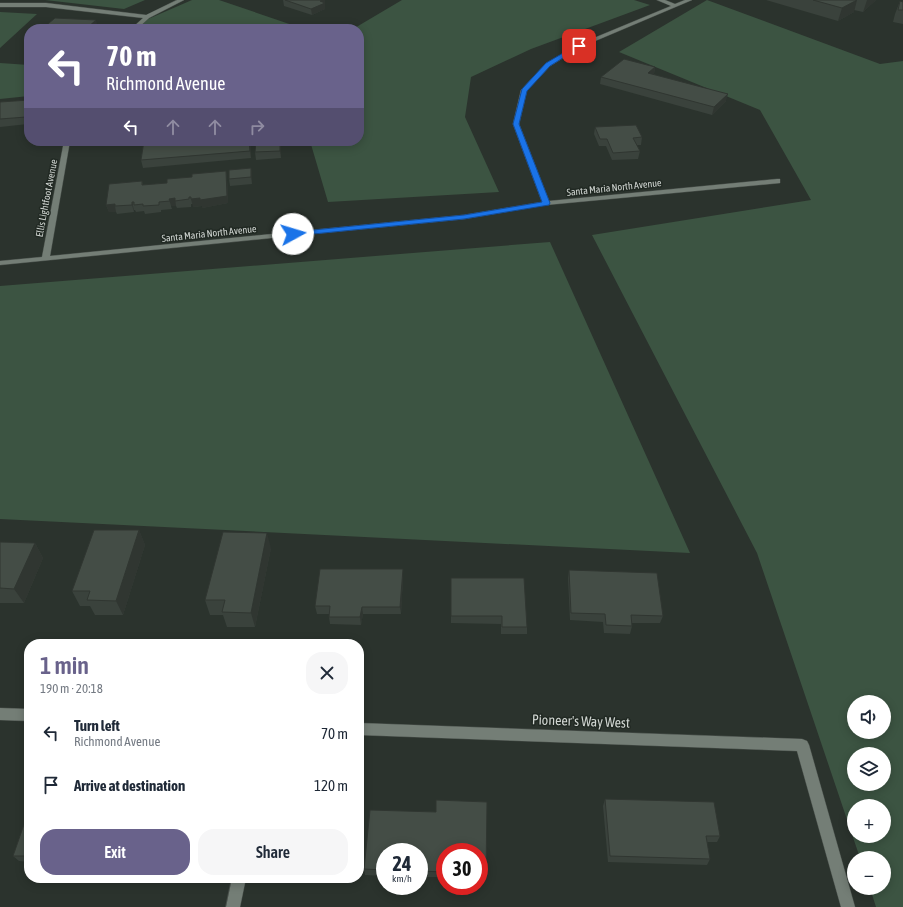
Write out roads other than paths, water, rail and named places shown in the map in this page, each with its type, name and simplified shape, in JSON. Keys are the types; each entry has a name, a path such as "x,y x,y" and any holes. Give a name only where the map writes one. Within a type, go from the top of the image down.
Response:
{"street":[{"path":"139,24 147,17 181,0"},
{"path":"660,0 676,6"},
{"path":"546,203 516,124 524,90 548,65 579,46 689,0"},
{"path":"0,5 46,5 147,17"},
{"name":"Ellis Lightfoot Avenue","path":"44,259 66,146"},
{"name":"Santa Maria North Avenue","path":"0,263 464,217 546,203 777,181"},
{"path":"0,714 24,715"},
{"name":"Pioneer's Way West","path":"364,729 802,745 848,907"},
{"path":"233,907 238,883"}]}
